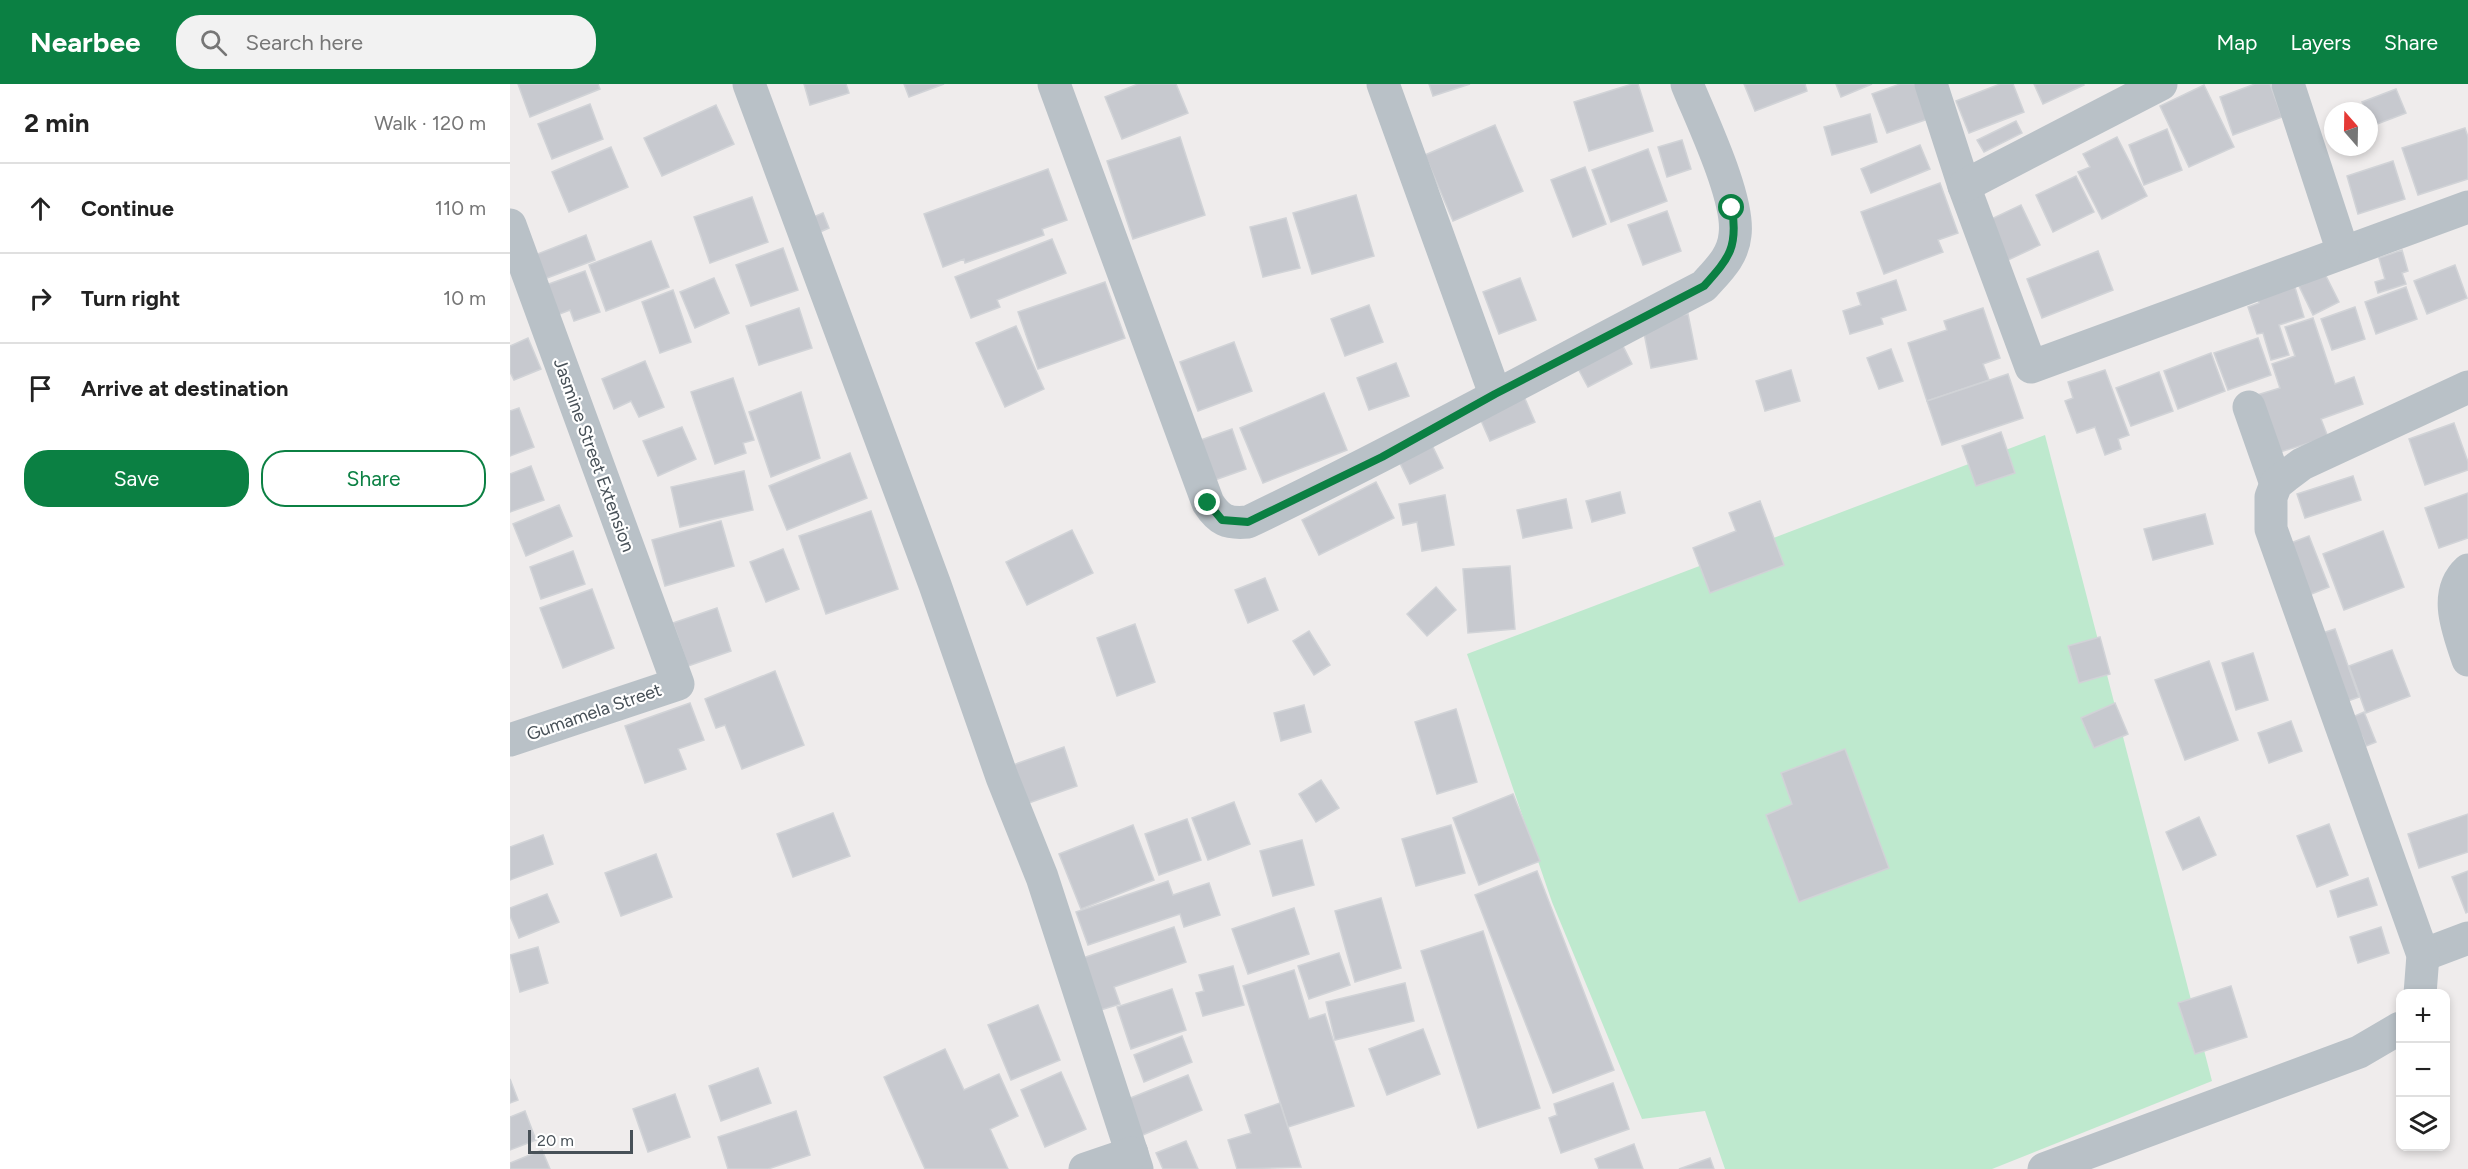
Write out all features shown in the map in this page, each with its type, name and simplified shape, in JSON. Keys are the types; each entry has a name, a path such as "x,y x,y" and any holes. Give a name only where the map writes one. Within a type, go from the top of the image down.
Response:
{"street":[{"path":"749,84 935,585 1002,777 1042,877 1135,1161 1084,1169"},
{"path":"1054,84 1176,423 1208,503 1222,520 1248,522 1382,457 1495,394 1704,286 1728,259 1736,234 1723,175 1687,84"},
{"path":"1383,84 1495,394"},
{"path":"1931,84 1964,186 2031,367 2468,207"},
{"path":"1964,186 2110,96 2161,84"},
{"path":"2288,84 2343,252"},
{"name":"Jasmine Street Extension","path":"510,225 678,684"},
{"path":"2420,989 2423,955 2271,529 2271,497 2276,484 2302,464 2468,387"},
{"path":"2249,407 2276,484"},
{"path":"2468,570 2461,576 2455,595 2454,617 2468,660"},
{"name":"Gumamela Street","path":"510,740 678,684"},
{"path":"2423,955 2468,938"},
{"path":"2044,1169 2359,1052 2396,1030"}],"green space":[{"path":"2045,435 2212,1081 1992,1169 1725,1169 1705,1111 1642,1119 1552,902 1467,654"}],"building":[{"path":"518,84 598,84 600,89 530,117"},
{"path":"804,84 846,84 849,93 810,105"},
{"path":"904,84 944,84 909,97"},
{"path":"1138,84 1176,84 1188,113 1122,139 1105,97"},
{"path":"1429,84 1470,84 1433,96"},
{"path":"1638,84 1653,131 1589,151 1574,102"},
{"path":"1744,84 1805,84 1807,91 1755,111"},
{"path":"1836,84 1872,84 1841,97"},
{"path":"1900,84 1919,84 1931,118 1887,133 1872,94"},
{"path":"2000,84 2013,84 2024,112 1969,133 1956,101"},
{"path":"2034,84 2083,84 2084,85 2043,104"},
{"path":"2255,84 2270,84 2282,117 2233,135 2220,97"},
{"path":"2204,85 2234,147 2189,167 2160,106"},
{"path":"2396,89 2406,113 2378,124 2378,102 2362,102"},
{"path":"590,104 603,139 552,159 538,124"},
{"path":"716,105 734,144 662,176 644,138"},
{"path":"1870,114 1877,142 1832,155 1824,127"},
{"path":"2016,121 2022,133 1984,152 1977,140"},
{"path":"1495,125 1523,191 1453,221 1425,155"},
{"path":"2465,128 2468,137 2468,179 2418,195 2402,148"},
{"path":"2167,129 2182,170 2144,185 2129,145"},
{"path":"1180,137 1205,215 1133,239 1107,161"},
{"path":"2117,137 2147,196 2102,219 2078,172 2090,167 2083,154"},
{"path":"1682,140 1691,169 1667,177 1658,147"},
{"path":"1920,145 1930,169 1871,193 1861,169"},
{"path":"611,147 628,187 569,212 552,172"},
{"path":"1648,149 1667,201 1611,222 1592,170"},
{"path":"2393,161 2405,199 2358,214 2347,176"},
{"path":"1585,167 1606,224 1573,237 1551,180"},
{"path":"1048,169 1067,220 1042,229 1044,235 965,263 964,259 943,267 924,214"},
{"path":"2076,176 2094,212 2053,232 2036,195"},
{"path":"1940,183 1958,233 1938,240 1943,252 1884,274 1861,212"},
{"path":"1356,195 1374,256 1312,274 1293,213"},
{"path":"752,197 768,242 710,263 694,217"},
{"path":"2021,205 2040,245 2006,261 1987,221"},
{"path":"1667,211 1681,251 1643,265 1628,225"},
{"path":"823,213 829,228 811,236 804,221"},
{"path":"1286,218 1300,268 1263,277 1250,227"},
{"path":"586,235 595,260 539,281 530,257"},
{"path":"1052,239 1066,273 997,300 1000,307 971,318 955,277"},
{"path":"651,241 669,287 606,311 589,265"},
{"path":"783,248 798,290 751,306 736,265"},
{"path":"2402,250 2408,271 2402,273 2406,284 2378,293 2375,282 2385,279 2379,258"},
{"path":"2098,251 2113,290 2042,318 2027,279"},
{"path":"2455,265 2467,298 2427,314 2414,281"},
{"path":"585,271 600,312 574,321 570,310 557,315 546,285"},
{"path":"2325,274 2339,302 2313,315 2299,286"},
{"path":"714,278 729,313 695,328 680,292"},
{"path":"1520,278 1536,320 1499,334 1483,292"},
{"path":"1896,280 1906,310 1881,318 1883,324 1850,334 1843,311 1861,305 1857,293"},
{"path":"1105,282 1125,338 1038,369 1018,312"},
{"path":"2294,284 2304,317 2279,325 2289,355 2271,360 2263,333 2257,334 2248,307 2259,303 2257,295"},
{"path":"2406,287 2417,319 2376,334 2365,302"},
{"path":"673,290 691,342 660,353 642,302"},
{"path":"1369,305 1383,342 1345,356 1331,319"},
{"path":"2355,307 2365,339 2332,350 2321,319"},
{"path":"799,308 812,348 759,365 746,326"},
{"path":"1983,308 2000,358 1983,364 1989,380 1927,401 1908,343 1947,330 1944,321"},
{"path":"1688,314 1697,359 1651,368 1642,323"},
{"path":"2313,318 2335,384 2354,377 2363,404 2321,419 2328,437 2277,453 2257,395 2280,388 2272,364 2295,356 2285,327"},
{"path":"1016,326 1044,389 1005,407 976,343"},
{"path":"528,338 541,369 514,380 510,372 510,346"},
{"path":"1619,338 1632,364 1588,387 1574,361"},
{"path":"2258,338 2271,375 2228,390 2214,353"},
{"path":"1234,342 1252,391 1198,411 1180,362"},
{"path":"1891,349 1903,381 1879,389 1867,358"},
{"path":"2211,353 2225,391 2178,409 2164,371"},
{"path":"645,361 664,407 639,417 631,401 614,409 602,379"},
{"path":"1396,363 1409,396 1369,410 1357,378"},
{"path":"1791,370 1800,401 1765,411 1756,381"},
{"path":"2105,370 2129,435 2118,439 2121,449 2105,455 2095,427 2077,433 2065,401 2073,398 2068,382"},
{"path":"2159,372 2173,411 2131,426 2116,388"},
{"path":"2008,374 2023,418 1942,445 1927,401"},
{"path":"733,378 754,440 743,443 746,453 715,464 691,392"},
{"path":"1520,387 1535,422 1490,441 1475,407"},
{"path":"801,392 820,458 771,477 749,412"},
{"path":"1324,393 1347,450 1263,483 1240,428"},
{"path":"519,408 534,447 510,456 510,411"},
{"path":"2454,423 2468,462 2468,470 2425,485 2409,439"},
{"path":"682,427 696,459 658,476 643,441"},
{"path":"1232,429 1246,469 1212,481 1198,441"},
{"path":"2001,432 2015,473 1976,486 1962,446"},
{"path":"1431,443 1443,468 1410,484 1398,459"},
{"path":"850,453 867,498 787,530 769,486"},
{"path":"531,466 544,500 510,512 510,474"},
{"path":"744,471 753,510 680,527 671,487"},
{"path":"2353,476 2361,500 2305,518 2297,494"},
{"path":"1376,482 1394,518 1319,555 1302,520"},
{"path":"1620,492 1625,513 1592,522 1586,501"},
{"path":"2468,493 2468,538 2439,548 2425,508"},
{"path":"1445,495 1454,545 1422,551 1417,522 1403,525 1399,504"},
{"path":"1566,499 1572,528 1523,538 1517,510"},
{"path":"1760,501 1784,565 1710,593 1693,548 1736,531 1729,513"},
{"path":"559,505 572,536 526,556 513,524"},
{"path":"871,511 898,589 826,614 799,536"},
{"path":"2205,514 2213,544 2153,560 2144,529"},
{"path":"721,521 734,566 665,586 652,540"},
{"path":"1072,530 1093,573 1027,605 1006,562"},
{"path":"2383,531 2404,587 2344,610 2323,554"},
{"path":"2309,536 2329,587 2304,597 2283,546"},
{"path":"783,549 799,589 766,602 750,562"},
{"path":"573,551 585,584 541,599 530,567"},
{"path":"1510,566 1515,629 1468,633 1463,569"},
{"path":"1265,578 1278,610 1248,623 1235,590"},
{"path":"1436,587 1456,610 1427,636 1407,614"},
{"path":"592,589 614,648 563,668 540,608"},
{"path":"717,608 731,651 688,666 673,623"},
{"path":"1135,624 1155,682 1117,696 1097,638"},
{"path":"2335,629 2359,697 2337,705 2313,636"},
{"path":"1309,631 1330,665 1314,675 1293,641"},
{"path":"2100,637 2110,674 2079,683 2068,646"},
{"path":"2392,650 2410,696 2366,713 2349,666"},
{"path":"2253,653 2268,700 2236,710 2222,663"},
{"path":"2209,661 2238,740 2185,760 2155,680"},
{"path":"775,671 804,745 742,769 725,725 716,728 705,699"},
{"path":"690,703 704,740 678,749 686,769 645,783 625,726"},
{"path":"2115,703 2128,734 2094,748 2081,718"},
{"path":"1304,705 1311,732 1281,741 1274,713"},
{"path":"1456,709 1477,782 1437,794 1415,722"},
{"path":"2364,712 2376,742 2366,746 2362,736 2348,719"},
{"path":"2291,721 2302,751 2269,763 2258,733"},
{"path":"1064,747 1077,786 1023,805 1010,766"},
{"path":"1845,749 1889,868 1799,902 1766,815 1792,804 1781,773"},
{"path":"1321,780 1339,808 1316,822 1299,794"},
{"path":"1513,794 1540,861 1479,885 1453,818"},
{"path":"1234,802 1250,844 1208,860 1192,818"},
{"path":"833,813 850,856 793,877 777,834"},
{"path":"2468,814 2468,852 2419,868 2408,834"},
{"path":"2199,817 2216,855 2183,870 2166,832"},
{"path":"1187,819 1201,860 1159,875 1145,834"},
{"path":"2329,824 2348,875 2317,887 2297,836"},
{"path":"1133,825 1154,880 1081,909 1059,854"},
{"path":"1451,825 1465,873 1416,886 1402,839"},
{"path":"543,835 553,864 510,880 510,847"},
{"path":"1302,840 1314,885 1273,896 1260,851"},
{"path":"656,854 672,897 621,916 605,873"},
{"path":"1537,871 1614,1070 1553,1093 1475,895"},
{"path":"2468,871 2468,912 2466,913 2452,877"},
{"path":"2368,878 2377,905 2338,917 2330,891"},
{"path":"1168,881 1173,895 1209,883 1220,915 1184,927 1180,914 1088,945 1076,912"},
{"path":"547,894 559,922 519,938 510,916 510,908"},
{"path":"1381,898 1401,968 1355,982 1335,911"},
{"path":"1294,908 1309,954 1248,974 1232,929"},
{"path":"1174,927 1186,962 1114,987 1120,1004 1094,1012 1077,960"},
{"path":"2381,927 2389,953 2358,963 2350,937"},
{"path":"1483,931 1540,1108 1478,1128 1421,951"},
{"path":"538,947 548,983 520,992 510,955"},
{"path":"1339,953 1350,985 1309,999 1298,966"},
{"path":"1233,966 1244,1005 1203,1016 1196,993 1204,991 1199,975"},
{"path":"1294,970 1309,1019 1325,1014 1354,1106 1288,1127 1243,986"},
{"path":"1405,983 1414,1021 1335,1040 1326,1002"},
{"path":"2231,986 2247,1037 2195,1054 2178,1003"},
{"path":"1172,989 1186,1030 1131,1049 1117,1007"},
{"path":"1038,1005 1060,1060 1011,1080 988,1025"},
{"path":"1423,1029 1440,1074 1387,1095 1369,1049"},
{"path":"1182,1036 1192,1062 1144,1082 1134,1055"},
{"path":"945,1049 964,1090 999,1074 1018,1116 990,1129 1008,1169 925,1169 884,1077"},
{"path":"758,1068 771,1103 721,1121 709,1086"},
{"path":"1061,1072 1086,1129 1045,1147 1021,1090"},
{"path":"1188,1075 1202,1110 1138,1137 1123,1101"},
{"path":"510,1079 518,1100 510,1103"},
{"path":"1613,1083 1629,1129 1561,1153 1549,1118 1557,1115 1554,1104"},
{"path":"675,1094 690,1137 648,1152 633,1109"},
{"path":"1280,1103 1301,1167 1237,1169 1228,1140 1251,1133 1245,1115"},
{"path":"525,1111 536,1140 510,1150 510,1117"},
{"path":"796,1111 810,1155 768,1169 728,1169 718,1137"},
{"path":"1186,1141 1198,1169 1163,1169 1156,1153"},
{"path":"1634,1144 1643,1169 1599,1169 1595,1159"},
{"path":"542,1150 550,1169 510,1169 510,1163"},
{"path":"1710,1158 1714,1169 1679,1169"}],"route":[{"path":"1208,503 1222,520 1233,523 1248,522 1382,457 1495,394 1704,286 1728,259 1736,234 1732,208"}]}
